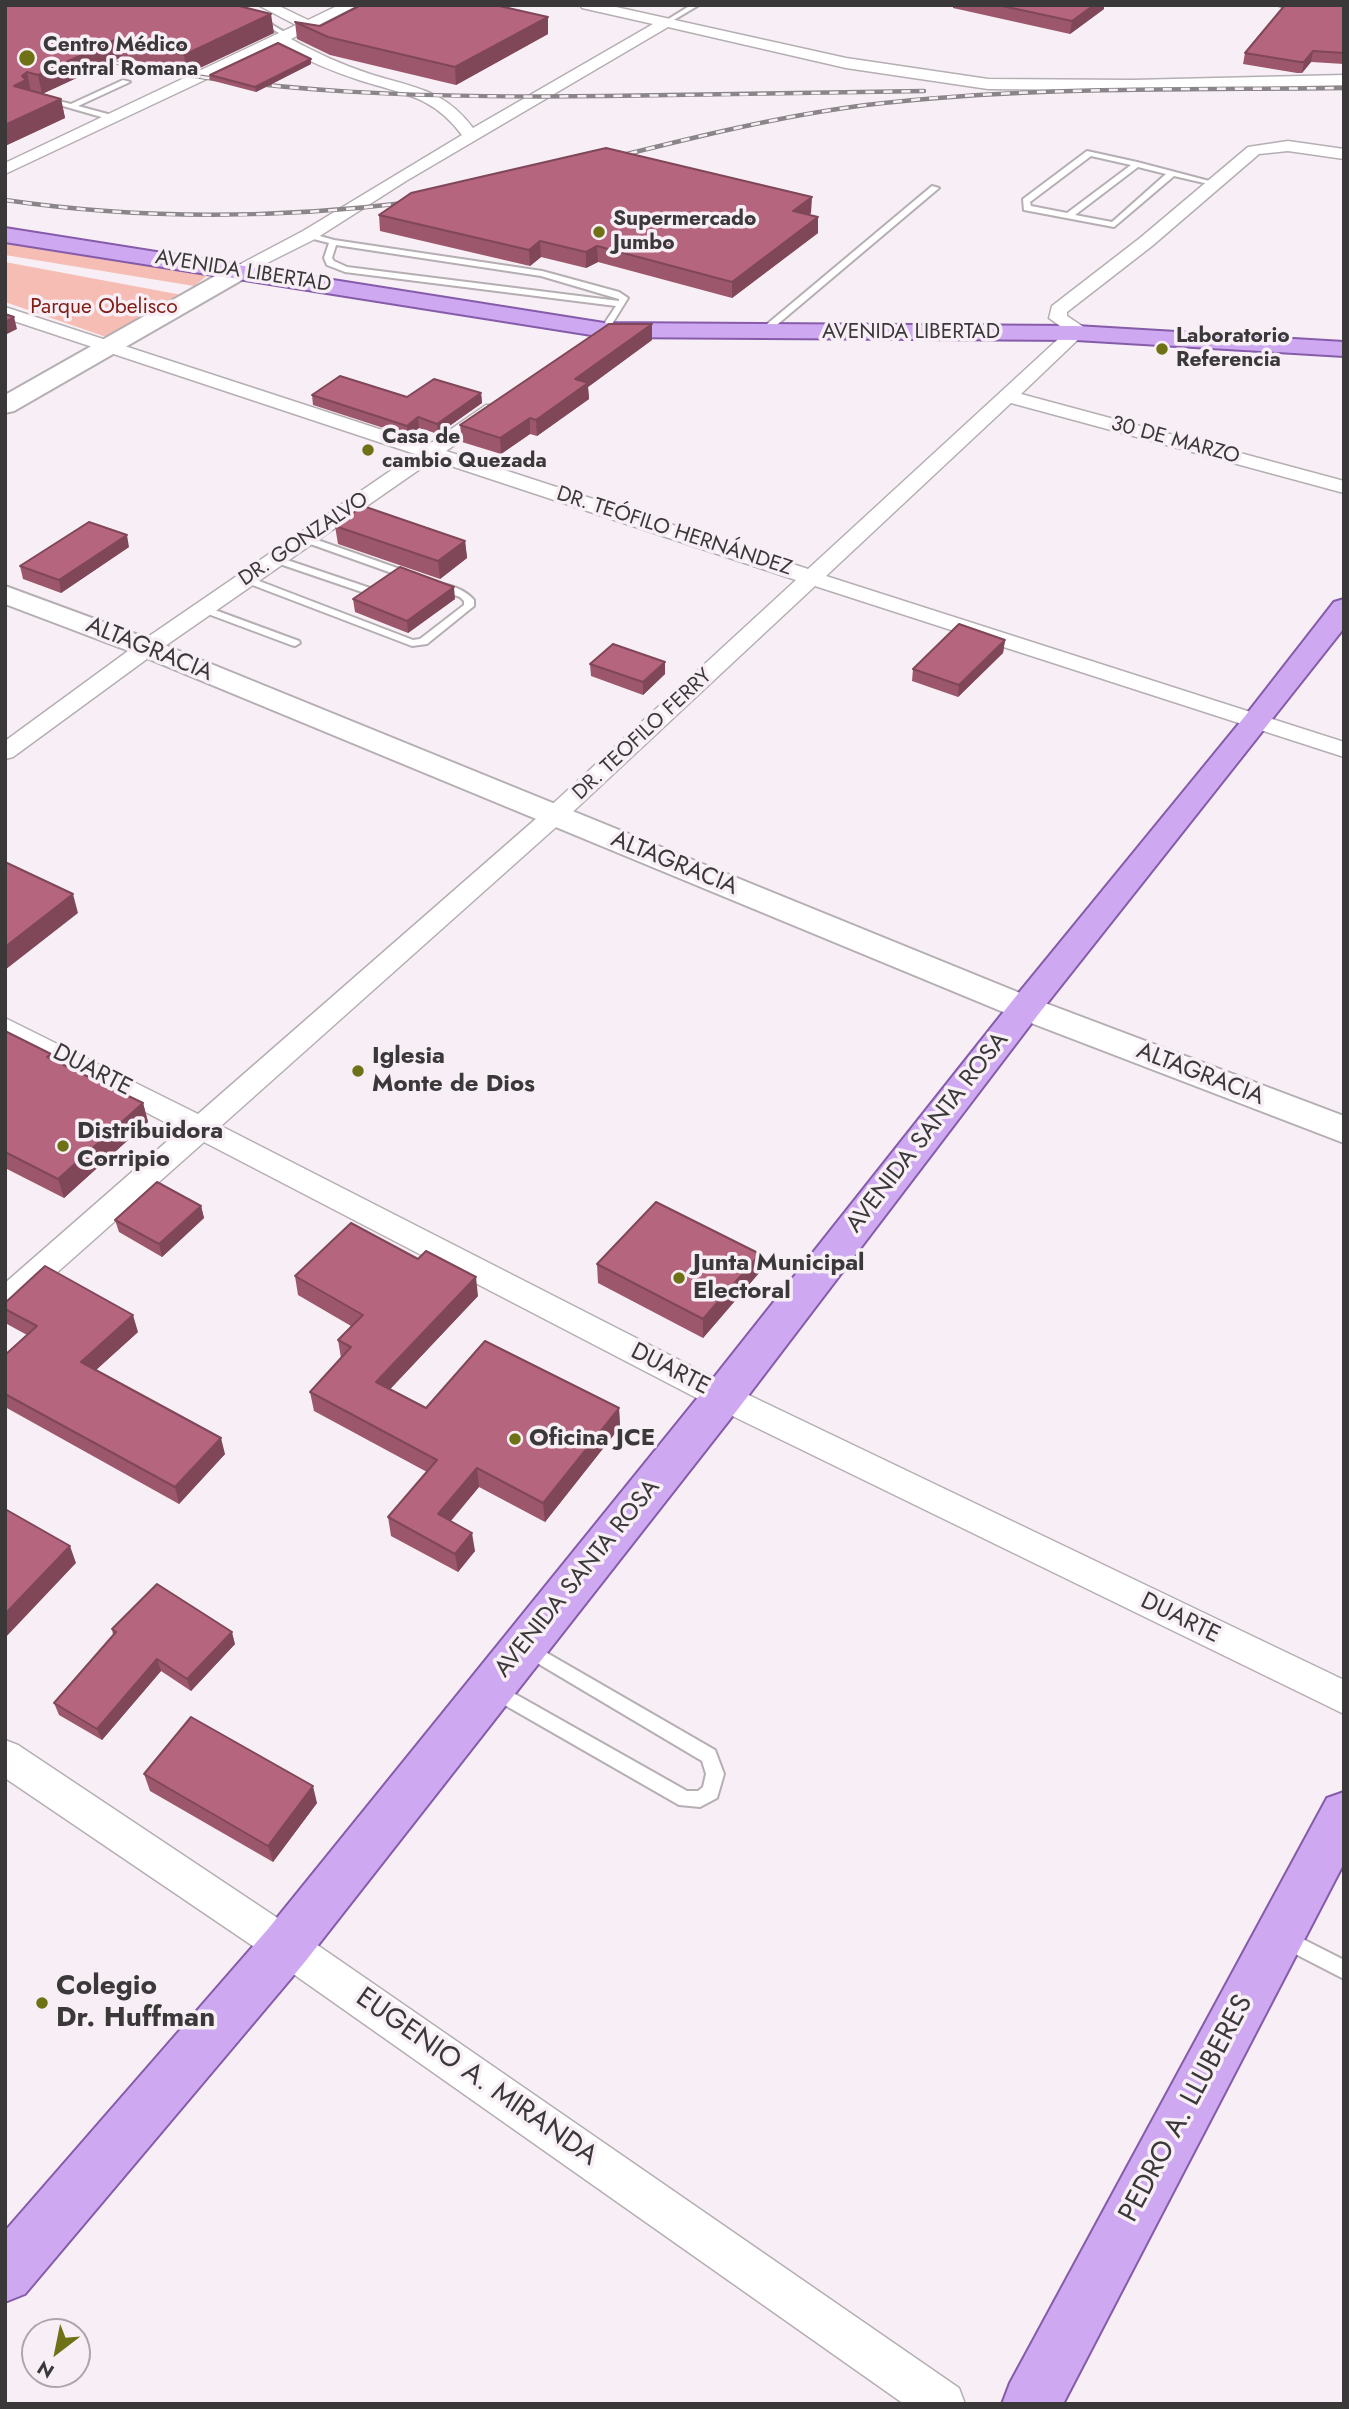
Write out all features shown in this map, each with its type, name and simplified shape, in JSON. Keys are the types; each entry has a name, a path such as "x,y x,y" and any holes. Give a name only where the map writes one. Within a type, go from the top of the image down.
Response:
{"main road":[{"name":"AVENIDA LIBERTAD","path":"5,235 604,330 1076,333 1344,349"},
{"name":"AVENIDA LIBERTAD","path":"5,253 210,287 480,310"},
{"name":"AVENIDA SANTA ROSA","path":"5,2274 286,1946 723,1397 1025,1008 1257,721 1344,608"},
{"name":"PEDRO A. LLUBERES","path":"1031,2404 1344,1814"}],"street":[{"path":"265,5 309,26"},
{"path":"5,169 352,5"},
{"path":"587,5 846,63 988,84 1132,85 1344,80"},
{"path":"5,407 210,287 309,234 470,135 665,23"},
{"path":"284,38 327,63 434,97 447,106 470,135"},
{"path":"1076,333 1079,330 1058,318 1058,310 1146,242 1254,150 1288,146 1344,153"},
{"name":"DR. TEÓFILO HERNÁNDEZ","path":"5,312 1344,750"},
{"path":"581,346 604,330"},
{"name":"DR. TEOFILO FERRY","path":"5,1301 555,815 1076,333"},
{"name":"DR. GONZALVO","path":"5,752 147,648 513,394"},
{"name":"30 DE MARZO","path":"1006,396 1344,486"},
{"name":"ALTAGRACIA","path":"5,594 147,648 1025,1008 1344,1130"},
{"name":"DUARTE","path":"5,1027 723,1397 1344,1698"},
{"name":"EUGENIO A. MIRANDA","path":"5,1757 286,1946 943,2404"}],"lane":[{"path":"234,5 284,38"},
{"path":"665,23 696,5"},
{"path":"71,107 126,82"},
{"path":"33,96 112,118"},
{"path":"1172,173 1114,226 1027,208 1026,201 1090,153 1137,164 1213,183"},
{"path":"1067,217 1137,164"},
{"path":"763,332 935,188"},
{"path":"309,234 332,242 542,274 616,294 624,298 604,330"},
{"path":"332,242 328,258 330,262 345,269 622,304"},
{"path":"306,539 415,578"},
{"path":"275,559 366,590"},
{"path":"246,579 412,643 423,642 469,606 469,600 464,595 428,582"},
{"path":"204,609 295,643"},
{"path":"491,1689 685,1799 700,1799 711,1792 715,1774 709,1756 524,1647"},
{"path":"1279,1936 1344,1970"}],"green space":[{"path":"5,243 208,275 194,286 5,255"},
{"name":"Parque Obelisco","path":"5,262 182,295 109,338 5,302"}],"building":[{"path":"5,5 235,5 271,14 184,55 119,38 38,75 27,72 22,76 26,80 14,86 61,99 5,125"},
{"path":"361,5 495,5 548,17 455,67 328,37 295,22 320,26"},
{"path":"998,5 1094,5 1072,21"},
{"path":"1285,5 1344,5 1344,53 1313,51 1304,62 1300,62 1245,53"},
{"path":"278,43 311,59 255,87 210,75"},
{"name":"Supermercado Jumbo","path":"606,148 812,197 793,211 818,217 732,282 597,246 586,252 540,241 529,250 379,215 411,193"},
{"path":"5,314 14,317 5,322"},
{"path":"609,324 652,324 575,379 588,383 536,420 530,418 500,438 460,425"},
{"path":"340,376 407,397 434,379 481,393 437,424 418,417 407,426 312,395"},
{"path":"363,506 465,541 438,561 335,526"},
{"path":"89,522 127,535 59,580 20,566"},
{"path":"400,567 454,587 407,621 353,599"},
{"path":"959,624 1005,640 959,685 913,669"},
{"path":"613,644 665,662 643,682 590,664"},
{"path":"5,862 73,894 5,947"},
{"name":"Distribuidora Corripio","path":"5,1031 51,1054 47,1057 143,1103 58,1179 5,1152"},
{"path":"157,1182 201,1206 159,1244 115,1220"},
{"name":"Junta Municipal Electoral","path":"656,1202 760,1254 703,1319 597,1264"},
{"path":"351,1223 418,1259 426,1251 476,1277 376,1382 426,1408 485,1341 619,1408 543,1503 477,1468 438,1514 472,1533 455,1554 388,1517 437,1460 310,1392 351,1347 338,1340 363,1315 295,1276"},
{"path":"45,1266 133,1315 81,1362 221,1438 175,1487 5,1394 5,1355 37,1326 5,1309 5,1303"},
{"path":"5,1509 70,1546 5,1614"},
{"path":"157,1584 232,1632 187,1679 157,1659 97,1729 54,1703 116,1632 112,1629"},
{"path":"191,1717 313,1786 268,1846 144,1774"}],"railway":[{"path":"1279,5 1344,18"},
{"path":"94,58 222,80 413,95 686,95 924,91"},
{"path":"611,158 770,121 866,105 925,99 1105,90 1344,88"},
{"path":"5,200 107,211 209,215 311,212 413,202"}],"place":[{"name":"Centro Médico Central Romana","path":"27,58"},
{"name":"Supermercado Jumbo","path":"599,232"},
{"name":"Laboratorio Referencia","path":"1162,349"},
{"name":"Casa de cambio Quezada","path":"368,450"},
{"name":"Iglesia Monte de Dios","path":"358,1071"},
{"name":"Distribuidora Corripio","path":"63,1146"},
{"name":"Junta Municipal Electoral","path":"679,1278"},
{"name":"Oficina JCE","path":"515,1439"},
{"name":"Colegio Dr. Huffman","path":"42,2003"}]}
